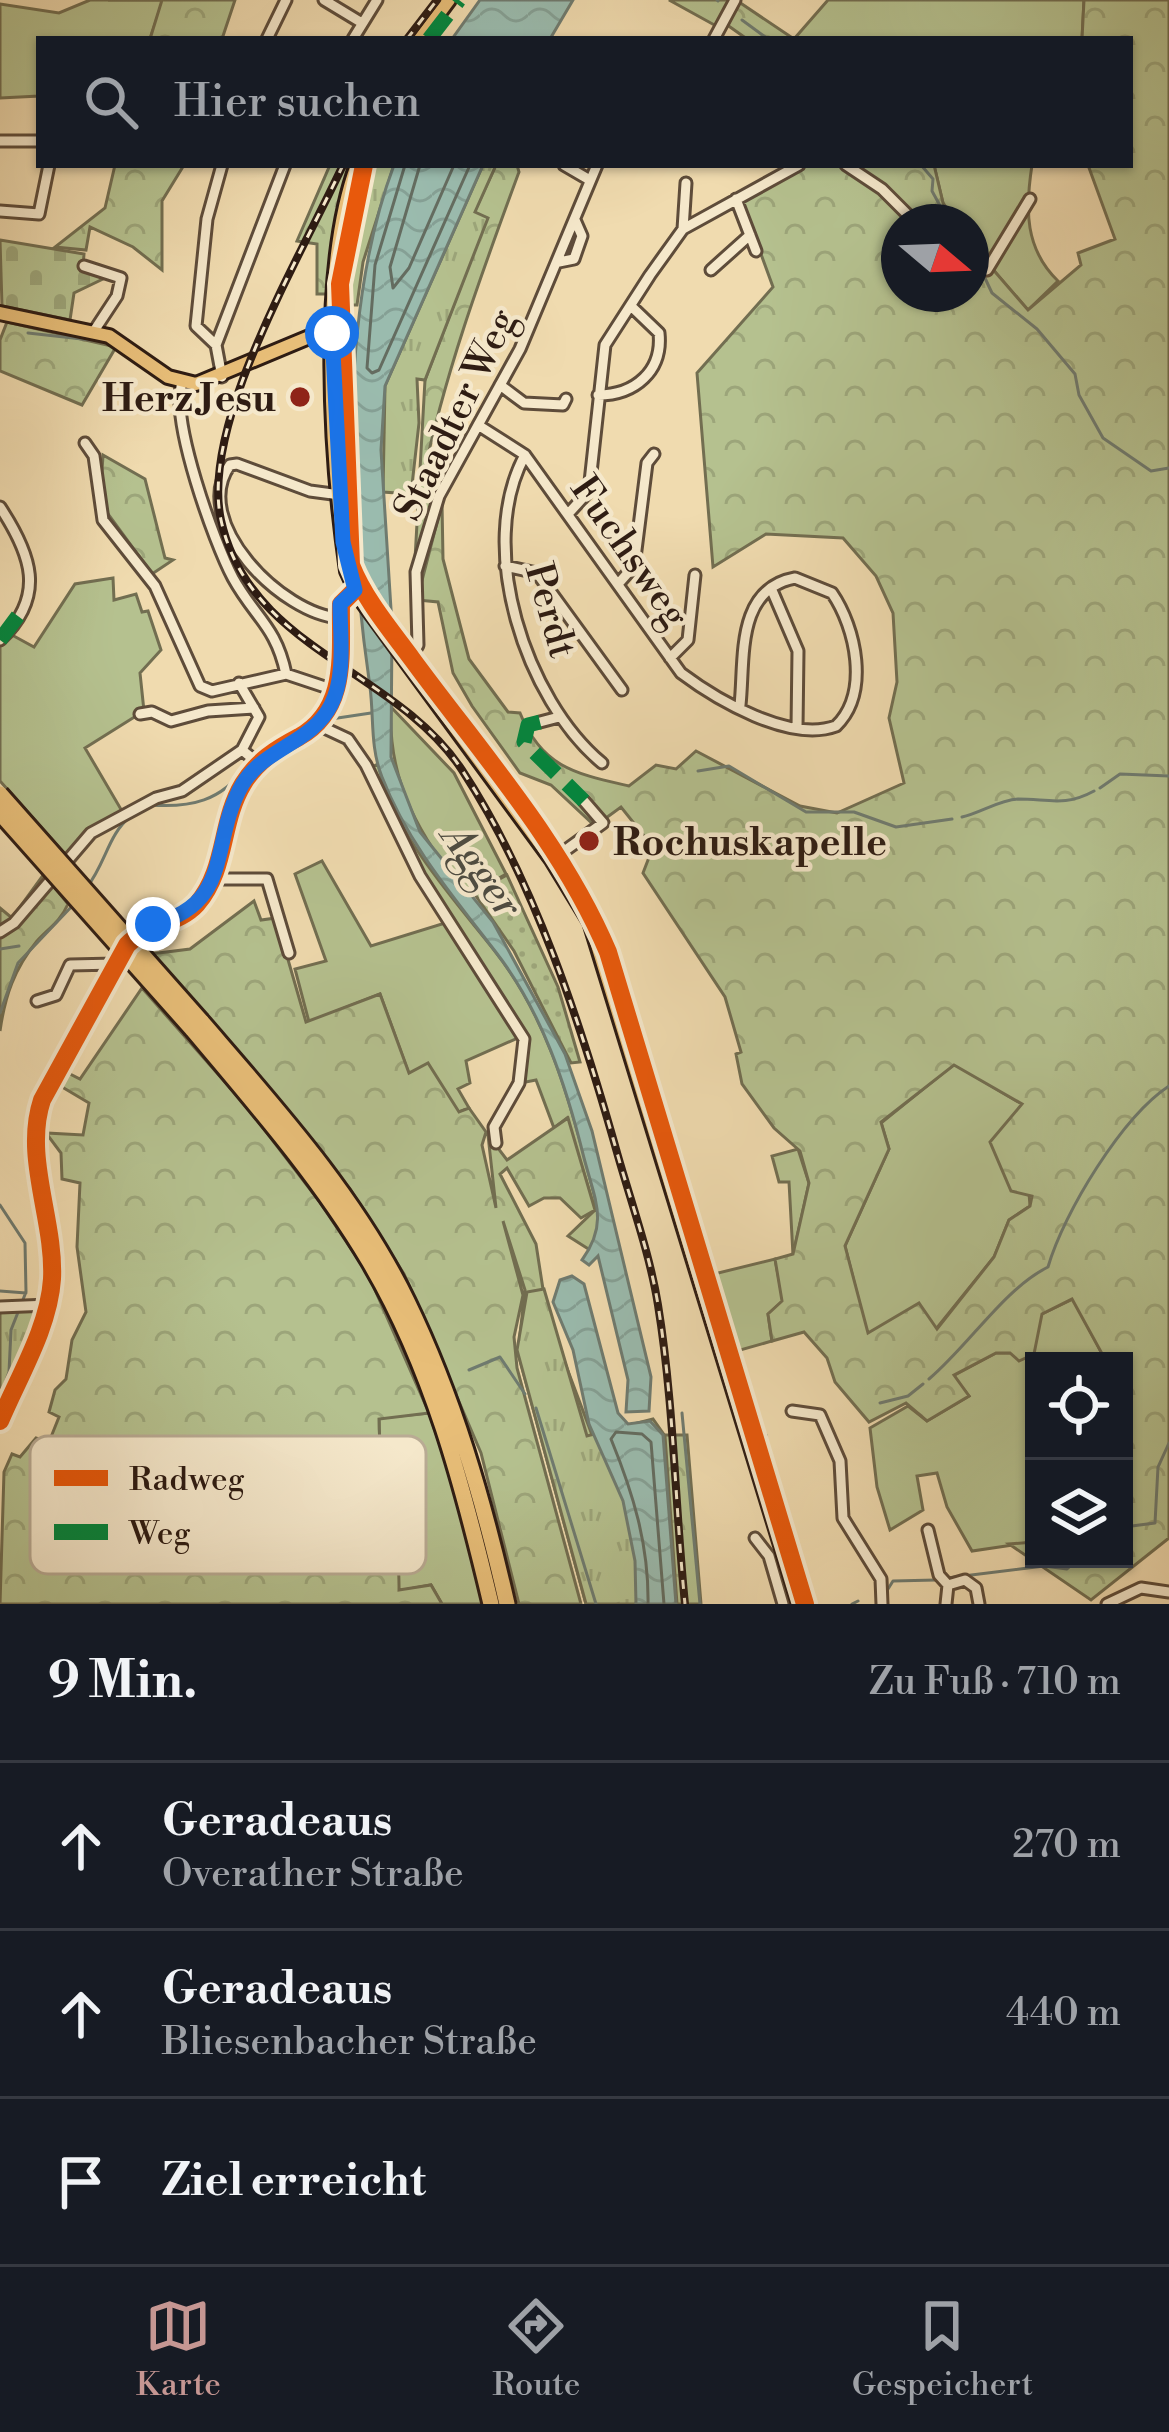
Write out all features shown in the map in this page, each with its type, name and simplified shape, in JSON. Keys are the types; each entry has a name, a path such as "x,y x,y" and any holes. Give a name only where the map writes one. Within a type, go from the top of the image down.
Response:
{"highway":[{"path":"0,794 197,1025 335,1207 394,1307 438,1409 490,1604"},
{"path":"0,812 321,1164 406,1299 482,1493 507,1604"}],"main road":[{"path":"422,36 449,0"},
{"path":"355,168 340,227 332,333 347,571 357,593 552,860 590,922 799,1604"},
{"path":"0,313 94,331 182,382 222,377 296,342 332,333"}],"street":[{"path":"268,36 286,0"},
{"path":"323,0 362,23"},
{"path":"354,36 377,0"},
{"path":"717,35 735,0"},
{"path":"0,141 36,141"},
{"path":"0,211 39,214 48,168"},
{"path":"217,345 196,326 195,302 221,168"},
{"path":"222,377 217,345 284,168"},
{"path":"570,168 588,178"},
{"name":"Staadter Weg","path":"409,663 418,645 416,572 431,518 559,262 574,260 582,236 575,220 595,168"},
{"path":"568,514 589,491 605,345 683,229 793,168"},
{"path":"851,168 898,204"},
{"path":"683,229 686,183"},
{"path":"736,199 756,251"},
{"path":"989,267 1030,199"},
{"path":"711,270 750,235"},
{"path":"84,266 121,278 117,296 94,331"},
{"path":"598,395 635,386 656,361 659,332 632,307"},
{"path":"182,382 194,478 235,581 278,637 286,674"},
{"path":"500,385 524,403 562,405 566,399"},
{"name":"Fuchsweg","path":"478,424 525,455 670,658 704,690 797,728"},
{"path":"85,443 94,456 103,520 165,604 196,681 212,691 286,674 337,691"},
{"path":"618,584 634,566 647,463 654,454"},
{"name":"Perdt","path":"525,455 510,497 505,566 520,626 559,717 602,763"},
{"path":"340,495 310,491 237,464 223,477 225,508 247,566 292,600 340,618"},
{"path":"0,508 33,572 26,605 0,640"},
{"path":"505,566 537,573 622,690"},
{"path":"670,658 688,640 695,575"},
{"path":"795,578 826,587 843,610 854,641 852,698 846,716 831,728 797,728 798,652 771,587 795,578"},
{"name":"Fuchsweg","path":"740,705 744,631 771,587"},
{"path":"0,1421 49,1305 52,1273 38,1113 115,964 140,931 186,914 215,879 229,814 258,763 318,724 337,691 340,604 357,593"},
{"path":"0,932 14,923 91,833 156,798 182,791 242,750 259,720 239,683"},
{"path":"140,714 152,712 171,722 208,711 254,708"},
{"path":"540,722 559,717"},
{"path":"318,724 347,739 366,765 421,876 524,1039 524,1064 494,1127 496,1143"},
{"path":"242,750 258,763"},
{"path":"552,860 603,824 584,801"},
{"path":"215,879 267,879 290,953"},
{"path":"37,1000 56,995 70,965 115,964"},
{"path":"0,1307 49,1305"},
{"path":"792,1411 820,1415 833,1441 844,1518 881,1580 882,1604"},
{"path":"928,1530 939,1575 948,1585 946,1604"},
{"path":"755,1538 769,1556 783,1604"},
{"path":"948,1585 972,1582 979,1604"},
{"path":"1106,1604 1141,1588 1169,1592"}],"green space":[{"path":"90,0 163,0 151,36 36,36 36,96 0,98 0,4 59,13"},
{"path":"162,0 235,0 223,36 151,36"},
{"path":"669,0 736,0 790,36 743,36 723,22 718,27"},
{"path":"828,0 1084,0 1082,36 797,36"},
{"path":"1084,0 1169,0 1169,1538 1133,1567 1133,1352 1101,1352 1072,1299 1042,1314 1034,1352 1025,1352 1025,1358 1019,1361 1010,1353 996,1353 954,1375 969,1396 927,1421 906,1403 869,1422 835,1382 827,1358 804,1332 772,1341 768,1314 782,1301 775,1259 793,1254 809,1183 800,1151 774,1128 742,1084 736,1054 741,1052 725,997 643,873 653,847 621,807 595,826 551,785 520,773 453,673 438,602 417,600 442,503 443,559 469,659 508,712 520,713 539,746 577,772 629,786 656,765 676,769 696,751 800,806 837,813 904,783 889,718 897,682 893,613 876,576 843,538 766,534 713,567 697,373 773,287 742,202 803,168 935,168 944,204 881,204 881,312 989,312 989,265 1028,310 1081,265 1078,253 1115,239 1089,168 1133,168 1133,36 1082,36","holes":["954,1065 1022,1104 990,1142 1011,1191 1032,1196 1030,1206 1009,1220 994,1257 937,1329 919,1303 868,1333 845,1246 889,1149 881,1122"]},
{"path":"114,168 182,168 162,201 162,270 133,247 90,227 86,250 55,247 105,208"},
{"path":"329,168 351,169 336,222 328,294 317,294 317,244 297,241"},
{"path":"367,168 393,168 363,262 357,305 345,305 348,246"},
{"path":"482,168 495,168 475,212 488,218 425,380 417,379 419,423 411,494 383,492 385,386"},
{"path":"495,168 518,168 441,403 422,483 437,491 415,559 425,380 487,218 474,213"},
{"path":"935,168 1032,168 1028,198 1033,242 1058,281 1028,310 989,265 989,204 944,204"},
{"path":"0,240 84,254 83,267 105,278 74,293 70,320 2,306"},
{"path":"7,322 116,347 82,405 0,371 0,340"},
{"path":"103,455 145,479 165,558 173,560 152,574 100,503"},
{"path":"113,578 114,600 136,594 142,612 148,611 161,650 140,673 144,711 85,748 122,811 65,854 0,781 0,646 12,635 34,647 75,584"},
{"path":"391,707 454,773 506,874 468,896 422,832 401,785"},
{"path":"378,764 411,840 512,975 541,1027 563,1084 596,1201 598,1231 590,1250 568,1236 595,1210 567,1118 554,1128 536,1080 521,1083 526,1039 518,1020 422,876 370,768"},
{"path":"322,861 371,946 445,923 520,1037 466,1061 470,1083 458,1089 469,1108 459,1112 409,1074 380,994 309,1022 295,969 326,961 295,874"},
{"path":"44,874 68,904 17,973 0,1031 0,908 12,918"},
{"path":"507,875 558,987 580,1062 571,1063 514,951 474,893"},
{"path":"254,901 261,920 276,918 306,1022 380,994 409,1073 428,1063 459,1112 469,1108 486,1132 482,1145 496,1208 488,1135 507,1160 568,1118 595,1210 581,1218 560,1198 544,1198 529,1206 507,1168 500,1174 536,1244 547,1315 615,1496 626,1604 586,1604 518,1353 525,1290 503,1221 523,1295 514,1337 517,1368 581,1604 519,1604 481,1453 404,1274 350,1189 151,954 190,949"},
{"path":"142,988 247,1107 319,1201 368,1274 429,1413 379,1419 380,1436 51,1436 59,1417 49,1412 55,1390 66,1379 72,1340 86,1312 77,1247 80,1183 62,1179 61,1153 46,1133 83,1135 89,1103 57,1084 64,1071 80,1079"},
{"path":"954,1064 1022,1104 1030,1206 1009,1220 994,1257 936,1329 867,1333 845,1246 889,1149 881,1123"},
{"path":"798,1149 809,1183 793,1255 789,1182 779,1182 772,1156"},
{"path":"775,1259 783,1301 768,1314 772,1341 730,1353 710,1275"},
{"path":"544,1289 587,1436 653,1419 665,1436 677,1604 586,1604 517,1350 527,1292"},
{"path":"1073,1299 1101,1352 1025,1352 1025,1543 972,1551 947,1507 937,1473 917,1476 923,1510 890,1530 877,1487 870,1428 908,1406 927,1421 969,1396 953,1376 996,1353 1010,1353 1042,1314"},
{"path":"0,1309 41,1309 0,1406"},
{"path":"429,1413 457,1495 484,1604 442,1604 431,1585 398,1591 397,1574 426,1574 426,1436 380,1436 379,1418"},
{"path":"663,1435 687,1435 701,1604 676,1604"},
{"path":"30,1445 30,1574 398,1574 399,1590 431,1585 442,1604 0,1604 4,1472 12,1454 20,1457"},
{"path":"1025,1543 1025,1555 1009,1544"},
{"path":"1044,1568 1131,1568 1091,1600"}],"water":[{"path":"480,0 573,0 552,36 454,36"},
{"name":"Agger","path":"393,168 482,168 385,386 381,450 392,625 391,757 420,832 493,922 565,1054 592,1131 651,1377 649,1411 626,1412 628,1380 598,1256 589,1265 582,1260 595,1234 597,1211 550,1050 512,974 405,825 376,755 356,559 352,423 363,288"},
{"path":"572,1276 584,1284 618,1413 628,1424 650,1421 663,1435 676,1604 636,1604 635,1561 623,1501 589,1424 573,1350 553,1302 560,1280"}],"waterway":[{"path":"742,20 764,36"},
{"path":"924,168 933,179 932,191 939,204"},
{"path":"989,287 1037,329 1075,374 1079,395 1103,438 1151,471 1169,468"},
{"path":"28,333 100,341"},
{"path":"331,719 371,713"},
{"path":"260,750 302,726"},
{"path":"698,771 729,766 806,812 854,812 896,827 952,819"},
{"path":"150,805 204,800 226,788 246,767"},
{"path":"1100,788 1120,774 1169,776"},
{"path":"962,817 1011,800 1065,801 1094,791"},
{"path":"87,887 117,831 131,816"},
{"path":"0,1013 18,963 74,904"},
{"path":"0,949 19,946"},
{"path":"929,1379 1002,1303 1048,1267 1067,1220 1114,1142 1169,1086"},
{"path":"0,1205 25,1243 26,1292 11,1330 9,1372 0,1397"},
{"path":"0,1291 26,1293"},
{"path":"469,1370 500,1357 525,1394"},
{"path":"880,1403 908,1396 923,1384"},
{"path":"536,1408 596,1604"},
{"path":"682,1413 700,1604"},
{"path":"752,1417 766,1435 764,1456 810,1604"},
{"path":"1133,1526 1155,1523 1158,1467 1169,1443"},
{"path":"947,1578 1028,1568"},
{"path":"1059,1568 1068,1568"},
{"path":"888,1589 893,1581 936,1580"},
{"path":"852,1604 858,1601"}],"railway":[{"path":"409,36 437,0"},
{"path":"342,168 280,292 239,389 218,481 221,520 237,564 261,600 292,630 400,707 434,736 462,770 534,907 589,1057 655,1286 668,1380 685,1604"}],"marked path":[{"path":"431,36 459,0"},
{"path":"0,640 26,605"},
{"path":"540,722 528,725 524,742 584,801"}],"cycle path":[{"path":"363,168 340,284 351,565 378,614 544,836 608,952 805,1604"},
{"path":"0,1421 50,1297 52,1257 36,1144 42,1100 127,945 189,911 207,890 230,814 248,776 327,711 338,678 341,604 355,590"}],"place":[{"name":"Herz Jesu","path":"300,397"},
{"name":"Rochuskapelle","path":"589,841"}],"route":[{"path":"153,924 186,914 197,903 215,879 229,814 242,786 258,763 318,724 337,691 340,604 355,590 343,542 332,333"}]}
